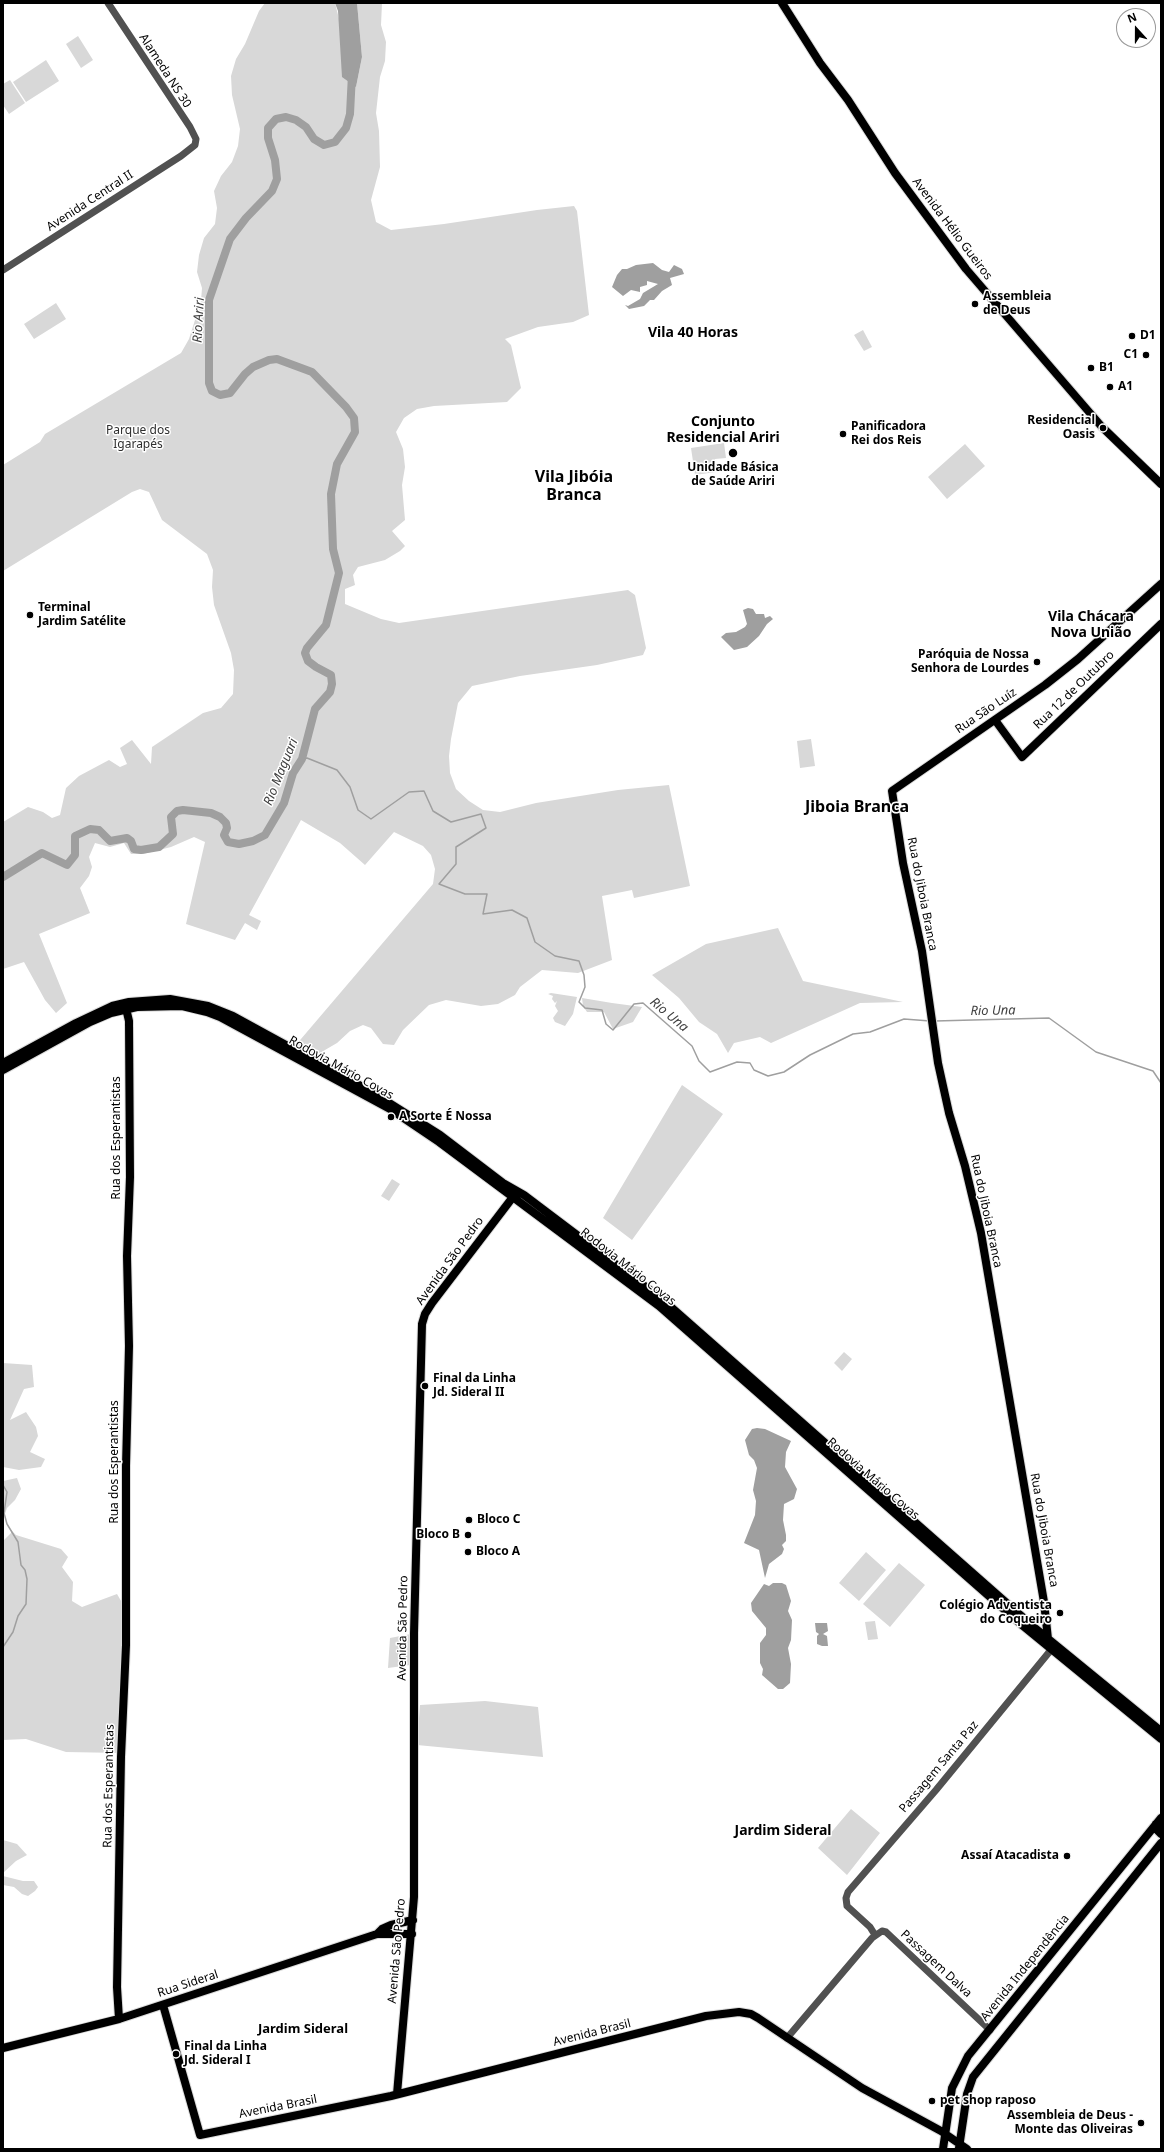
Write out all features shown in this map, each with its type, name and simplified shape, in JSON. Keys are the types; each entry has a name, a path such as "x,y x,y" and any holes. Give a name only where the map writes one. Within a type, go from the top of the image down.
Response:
{"main road":[{"name":"Avenida Hélio Gueiros","path":"782,3 820,63 848,100 895,173 966,269 1103,428 1161,484"},
{"name":"Rua São Luíz","path":"892,791 1045,685 1078,659 1161,584"},
{"name":"Rua 12 de Outubro","path":"995,720 1022,757 1161,624"},
{"name":"Rua do Jiboia Branca","path":"892,791 903,863 922,951 938,1063 949,1113 966,1166 981,1233 1050,1644"},
{"name":"Rodovia Mário Covas","path":"3,1063 80,1020 126,1006 170,999 208,1006 233,1016 310,1061 405,1112 515,1194 700,1337 1033,1631 1120,1701 1161,1731"},
{"name":"Rodovia Mário Covas","path":"3,1070 90,1022 126,1006"},
{"name":"Rua dos Esperantistas","path":"119,2019 117,1987 121,1757 126,1645 126,1466 129,1353 127,1307 130,1177 130,1026 126,1006"},
{"name":"Avenida São Pedro","path":"397,2094 413,1920 414,1633 422,1324 425,1314 432,1302 515,1194"},
{"path":"1033,1631 1046,1614"},
{"path":"1094,1680 1136,1705 1161,1726"},
{"path":"1094,1680 1117,1707 1161,1744"},
{"name":"Rodovia Mário Covas","path":"1120,1701 1161,1739"},
{"path":"1159,1821 1157,1830 1161,1834"},
{"name":"Avenida Independência","path":"943,2149 955,2079 968,2056 1159,1821"},
{"path":"1142,1841 1152,1842 1155,1850"},
{"path":"943,2149 949,2146 958,2147 967,2094 976,2074 1161,1843"},
{"name":"Rua Sideral","path":"377,1934 382,1929 391,1925 413,1920"},
{"name":"Rua Sideral","path":"3,2048 119,2019 377,1934 412,1934"},
{"name":"Avenida Brasil","path":"163,2005 200,2135 318,2112 397,2094 706,2016 725,2013 751,2014 862,2088 945,2134 958,2147 967,2149"},
{"path":"946,2125 948,2131 952,2135 958,2133 962,2128"}],"street":[{"name":"Alameda NS 30","path":"108,3 190,127 196,142 189,151"},
{"name":"Avenida Central II","path":"3,270 189,151"},
{"name":"Passagem Santa Paz","path":"875,1935 870,1926 847,1906 847,1895 856,1882 936,1790 1050,1644"},
{"name":"Passagem Dalva","path":"875,1935 884,1931 990,2030"},
{"path":"787,2038 875,1935"}],"green space":[{"name":"Parque dos Igarapés","path":"265,3 335,3 356,87 362,57 357,3 382,3 381,25 386,42 385,61 380,77 376,113 379,131 380,167 371,200 376,222 391,230 574,206 577,211 589,315 573,322 538,327 505,339 511,345 521,388 507,402 434,406 417,409 404,418 396,432 403,449 405,467 402,485 405,520 392,531 405,546 400,551 385,560 358,567 353,575 355,585 345,589 345,604 381,619 399,623 628,590 635,595 646,648 643,655 597,665 520,676 472,686 458,703 449,756 450,773 456,789 469,801 483,810 500,812 536,803 618,790 669,785 690,886 634,898 632,890 602,896 612,960 578,973 542,970 520,987 515,995 498,1004 481,1006 446,1000 429,1005 403,1030 394,1045 383,1044 371,1028 363,1025 350,1031 337,1043 313,1057 295,1046 433,884 435,869 431,855 423,846 394,832 365,865 340,843 301,820 249,915 261,921 257,930 245,923 235,940 186,924 205,842 194,837 171,847 143,854 131,854 124,843 110,847 95,843 89,857 92,867 89,876 80,888 90,913 39,934 67,1003 56,1013 45,1000 24,962 3,969 3,822 28,807 43,812 52,818 60,815 66,788 79,776 109,760 120,767 127,764 120,748 132,740 151,764 152,747 203,713 221,708 233,694 234,670 231,653 214,605 212,587 213,570 207,554 162,520 149,492 140,489 132,492 3,571 3,465 40,442 45,434 181,353 189,339 201,301 202,288 197,272 199,255 204,238 215,224 217,208 214,191 221,176 232,162 238,146 240,129 232,95 231,76 236,59 245,44 259,11"},
{"path":"78,36 93,60 81,68 66,44"},
{"path":"46,60 59,81 26,102 13,82"},
{"path":"10,80 25,103 9,114 3,105 3,84"},
{"path":"56,303 66,319 34,339 24,324"},
{"path":"863,330 872,347 864,351 854,335"},
{"path":"724,443 726,458 715,459 716,472 695,475 691,448"},
{"path":"965,444 985,466 947,499 928,477"},
{"path":"811,739 815,766 800,768 797,741"},
{"path":"778,928 803,981 903,1002 860,1003 771,1043 760,1037 734,1043 728,1053 717,1034 699,1022 679,998 652,975 706,944"},
{"path":"551,993 577,997 573,1014 565,1026 555,1022 553,1018 558,1011 555,1006 557,1001 555,1003 552,999 553,996 548,994"},
{"path":"582,998 642,1007 633,1022 613,1029 604,1012 587,1012 583,1006"},
{"path":"682,1085 723,1114 632,1240 603,1218"},
{"path":"392,1179 400,1184 389,1201 381,1196"},
{"path":"844,1352 852,1359 842,1371 834,1363"},
{"path":"3,1363 32,1365 34,1387 24,1389 10,1420 26,1412 36,1427 38,1436 30,1452 45,1459 41,1467 19,1470 3,1467"},
{"path":"17,1478 21,1489 15,1500 7,1508 5,1514 3,1512 3,1481"},
{"path":"11,1530 16,1535 61,1549 68,1557 62,1567 73,1582 72,1601 82,1607 117,1594 124,1606 121,1753 66,1752 26,1739 3,1740 3,1538 4,1540 11,1533"},
{"path":"866,1552 886,1570 859,1601 839,1583"},
{"path":"899,1563 925,1585 890,1627 863,1604"},
{"path":"875,1621 878,1639 868,1640 865,1622"},
{"path":"411,1634 410,1665 388,1668 390,1638"},
{"path":"485,1701 538,1707 543,1757 417,1745 420,1705"},
{"path":"851,1809 880,1833 847,1875 818,1848"},
{"path":"3,1840 17,1844 27,1855 16,1861 3,1873"},
{"path":"3,1876 23,1881 34,1881 38,1887 28,1896 22,1894 14,1887 3,1885"}],"shaded area":[{"path":"335,3 357,3 362,57 356,87 342,77 338,11"},
{"path":"653,263 662,270 669,272 674,265 682,269 684,274 670,278 672,285 662,291 654,300 650,300 644,306 629,309 625,305 628,306 640,299 643,293 658,284 647,281 647,285 640,287 640,292 631,290 623,296 612,287 617,275 622,269 627,269 636,265"},
{"path":"748,608 753,609 756,614 764,614 765,618 770,616 773,619 767,624 759,636 747,647 734,650 721,637 726,633 736,632 745,627 747,624 743,610"},
{"path":"752,1429 765,1429 791,1441 786,1452 785,1467 797,1489 794,1499 784,1504 783,1520 786,1541 782,1545 784,1549 782,1554 769,1564 765,1578 759,1550 744,1543 755,1515 756,1501 753,1490 757,1468 754,1460 749,1455 745,1440"},
{"path":"773,1583 782,1583 786,1585 791,1601 788,1611 792,1620 791,1640 788,1648 791,1664 790,1683 783,1689 778,1689 762,1675 763,1669 760,1663 760,1643 766,1635 766,1628 752,1611 751,1603 764,1584 769,1586"},
{"path":"815,1623 827,1623 828,1631 823,1634 827,1636 828,1646 817,1644 817,1636 819,1634 816,1632"}],"waterway":[{"name":"Rio Ariri","path":"3,877 42,853 67,865 75,855 75,836 90,829 99,830 110,841 127,838 131,841 134,849 141,850 159,847 173,834 171,817 177,811 183,810 211,813 220,817 226,823 227,828 224,835 228,842 239,844 253,841 265,835 284,803 293,773 302,759 315,709 330,692 332,684 331,675 308,661 305,653 307,648 326,625 339,573 333,549 331,494 337,464 355,432 354,418 346,407 312,372 277,359 269,360 253,367 245,374 230,393 220,395 212,391 209,383 209,300 230,239 246,218 272,191 277,179 275,160 268,138 268,128 276,119 286,117 296,120 306,127 314,139 324,145 335,142 346,128 350,114 352,74"},
{"name":"Rio Una","path":"302,759 307,758 337,770 350,787 358,810 371,819 409,792 424,791 433,811 451,822 481,814 486,828 456,847 456,864 439,884 465,894 487,894 483,914 512,910 527,918 535,942 555,956 579,961 584,975 585,987 579,1002 585,1008 602,1010 606,1024 613,1030 634,1004 643,1003 692,1046 699,1061 710,1072 737,1062 750,1063 754,1070 768,1076 784,1072 810,1055 853,1034 870,1032 904,1019 930,1021"},
{"name":"Rio Una","path":"935,1021 1049,1018 1096,1052 1153,1071 1161,1083"},
{"name":"Rio Maguari","path":"3,1485 7,1492 4,1513 7,1524 18,1542 21,1565 25,1570 27,1579 26,1604 18,1616 13,1632 3,1647"}],"place":[{"name":"Assembleia de Deus","path":"975,304"},
{"name":"D1","path":"1132,336"},
{"name":"C1","path":"1146,355"},
{"name":"B1","path":"1091,368"},
{"name":"A1","path":"1110,387"},
{"name":"Residencial Oasis","path":"1103,428"},
{"name":"Panificadora Rei dos Reis","path":"843,434"},
{"name":"Unidade Básica de Saúde Ariri","path":"733,453"},
{"name":"Terminal Jardim Satélite","path":"30,615"},
{"name":"Paróquia de Nossa Senhora de Lourdes","path":"1037,662"},
{"name":"A Sorte É Nossa","path":"391,1117"},
{"name":"Final da Linha Jd. Sideral II","path":"425,1386"},
{"name":"Bloco C","path":"469,1520"},
{"name":"Bloco B","path":"468,1535"},
{"name":"Bloco A","path":"468,1552"},
{"name":"Colégio Adventista do Coqueiro","path":"1060,1613"},
{"name":"Assaí Atacadista","path":"1067,1856"},
{"name":"Final da Linha Jd. Sideral I","path":"176,2054"},
{"name":"pet shop raposo","path":"932,2101"},
{"name":"Assembleia de Deus - Monte das Oliveiras","path":"1141,2123"}],"district":[{"name":"Vila 40 Horas","path":"693,333"},
{"name":"Conjunto Residencial Ariri","path":"723,430"},
{"name":"Vila Jibóia Branca","path":"574,486"},
{"name":"Vila Chácara Nova União","path":"1091,626"},
{"name":"Jiboia Branca","path":"857,807"},
{"name":"Jardim Sideral","path":"783,1831"},
{"name":"Jardim Sideral","path":"303,2029"}]}
